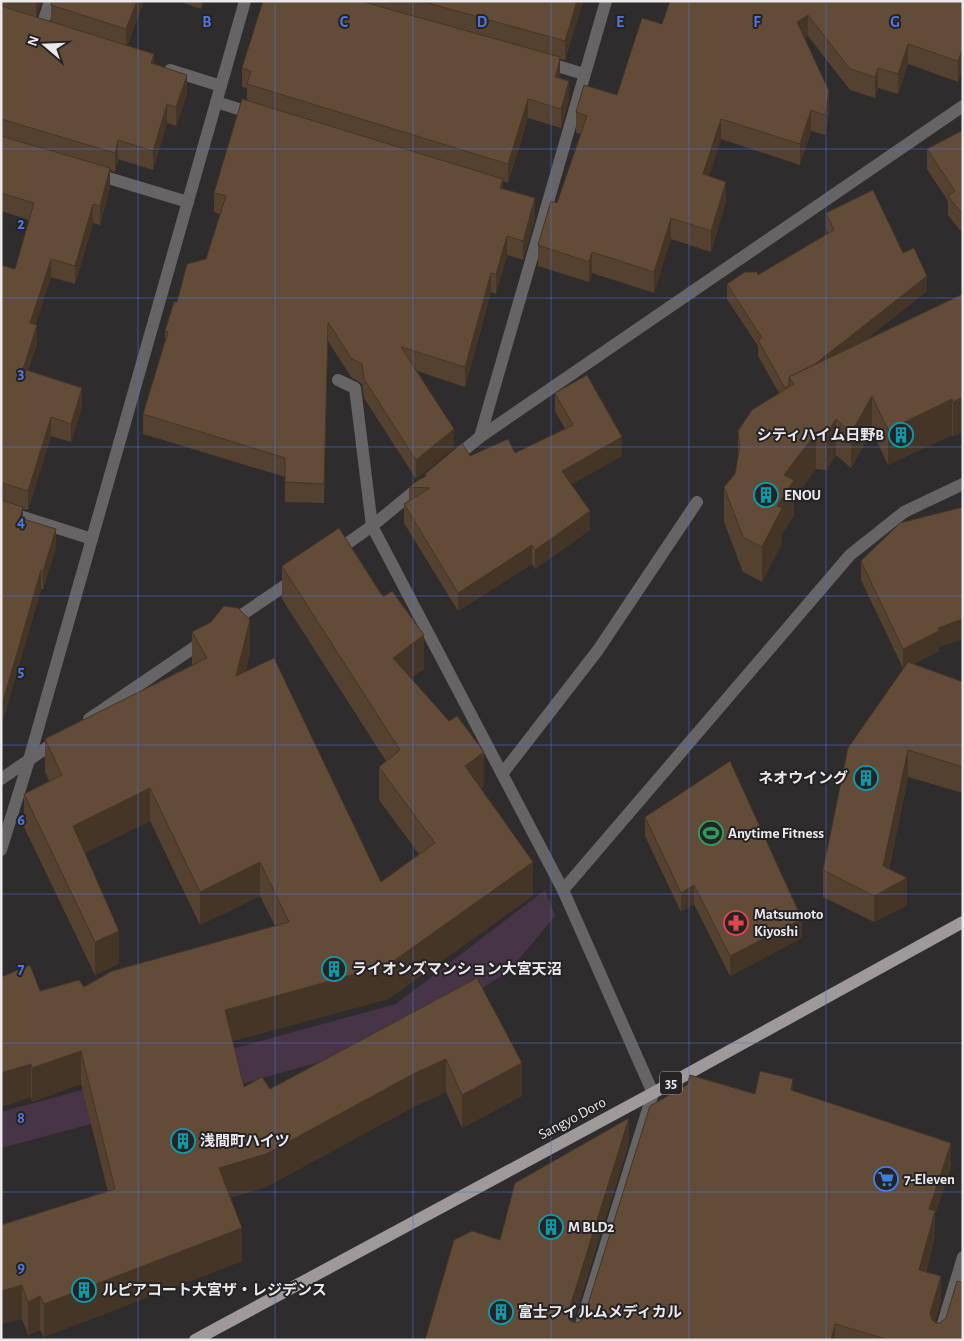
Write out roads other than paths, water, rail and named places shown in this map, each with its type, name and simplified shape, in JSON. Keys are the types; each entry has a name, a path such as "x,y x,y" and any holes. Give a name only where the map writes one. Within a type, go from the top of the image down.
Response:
{"main road":[{"name":"Sangyo Doro","path":"195,1340 207,1336 963,922"}],"street":[{"path":"41,29 50,1"},
{"path":"1,850 29,760 246,1"},
{"path":"480,437 542,201 606,1"},
{"path":"528,58 584,74"},
{"path":"154,65 221,86"},
{"path":"216,102 264,117"},
{"path":"323,560 372,526 480,437 963,106"},
{"path":"85,171 188,202"},
{"path":"338,380 355,388 372,526 563,890 653,1093 576,1340"},
{"path":"563,890 850,555 904,512 963,484"},
{"path":"502,774 598,650 697,502"},
{"path":"1,510 92,539"},
{"path":"1,779 307,571"},
{"path":"938,1340 963,1257"}],"place":[{"name":"シティハイム日野B","path":"901,435"},
{"name":"ENOU","path":"766,495"},
{"name":"ネオウイング","path":"866,778"},
{"name":"Anytime Fitness","path":"711,833"},
{"name":"Matsumoto Kiyoshi","path":"736,923"},
{"name":"ライオンズマンション大宮天沼","path":"334,969"},
{"name":"浅間町ハイツ","path":"183,1141"},
{"name":"7-Eleven","path":"886,1179"},
{"name":"M BLD2","path":"551,1227"},
{"name":"ルピアコート大宮ザ・レジデンス","path":"84,1290"},
{"name":"富士フイルムメディカル","path":"501,1312"}]}
